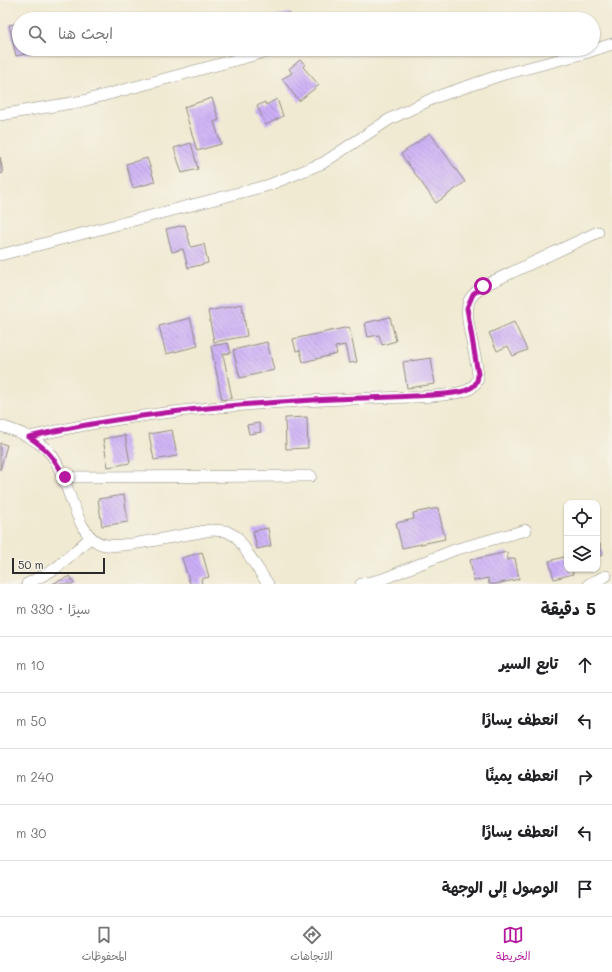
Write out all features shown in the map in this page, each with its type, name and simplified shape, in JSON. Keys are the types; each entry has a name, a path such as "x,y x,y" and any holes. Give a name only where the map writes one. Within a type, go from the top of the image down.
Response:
{"street":[{"path":"600,48 612,44"},
{"path":"0,115 83,101 250,56"},
{"path":"0,255 238,194 281,181 323,164 390,119 436,97 501,75 574,56"},
{"path":"29,437 71,427 200,408 308,400 427,396 466,390 474,386 478,379 468,315 469,300 473,294 483,286 598,232"},
{"path":"0,426 29,437 43,446 51,455 65,477 81,525 90,538 105,545 124,545 211,530 226,531 237,537 268,584"},
{"path":"65,477 311,476"},
{"path":"361,584 383,579 454,550 526,530"},
{"path":"27,584 55,569 90,538"},
{"path":"590,584 606,576"}],"building":[{"path":"12,24 12,38 9,25"},
{"path":"300,60 305,64 303,67 319,85 299,101 282,79 292,73 289,69"},
{"path":"212,98 219,120 214,122 221,144 197,151 184,107"},
{"path":"277,99 283,116 266,125 257,106 265,102 266,105"},
{"path":"430,133 465,182 436,203 401,154"},
{"path":"191,143 198,169 182,173 174,148"},
{"path":"0,157 3,173 0,174"},
{"path":"147,158 155,182 133,188 126,164"},
{"path":"185,225 191,247 204,244 208,263 188,268 183,249 172,252 166,229"},
{"path":"242,304 247,336 214,342 208,311"},
{"path":"390,317 396,341 382,345 379,335 368,337 365,323"},
{"path":"190,318 198,346 166,354 159,326"},
{"path":"514,322 527,350 513,356 508,346 497,351 489,333"},
{"path":"349,327 357,362 349,363 345,345 335,347 337,354 303,362 300,350 296,351 293,339"},
{"path":"267,342 274,370 240,378 233,350"},
{"path":"228,343 231,353 223,354 232,398 222,400 211,346"},
{"path":"431,358 435,384 407,388 403,362"},
{"path":"307,417 308,448 286,449 285,418"},
{"path":"259,423 261,432 249,434 247,425"},
{"path":"172,430 177,456 154,460 149,434"},
{"path":"125,435 130,463 108,467 103,439"},
{"path":"0,443 7,445 0,470"},
{"path":"124,495 128,522 102,526 98,499"},
{"path":"438,508 445,539 402,548 396,523 414,519 413,513"},
{"path":"268,528 271,546 257,549 253,531"},
{"path":"600,544 603,555 600,556"},
{"path":"202,552 209,577 201,579 202,584 190,584 182,558"},
{"path":"507,552 508,560 515,558 519,579 496,584 489,584 488,578 474,581 470,560"},
{"path":"564,557 564,572 572,572 573,574 554,579 549,561"},
{"path":"70,576 74,584 52,584"}],"route":[{"path":"65,477 51,455 43,446 29,437 71,427 200,408 256,403 427,396 461,392 470,389 477,383 478,374 467,308 469,300 473,294 483,286"}]}
